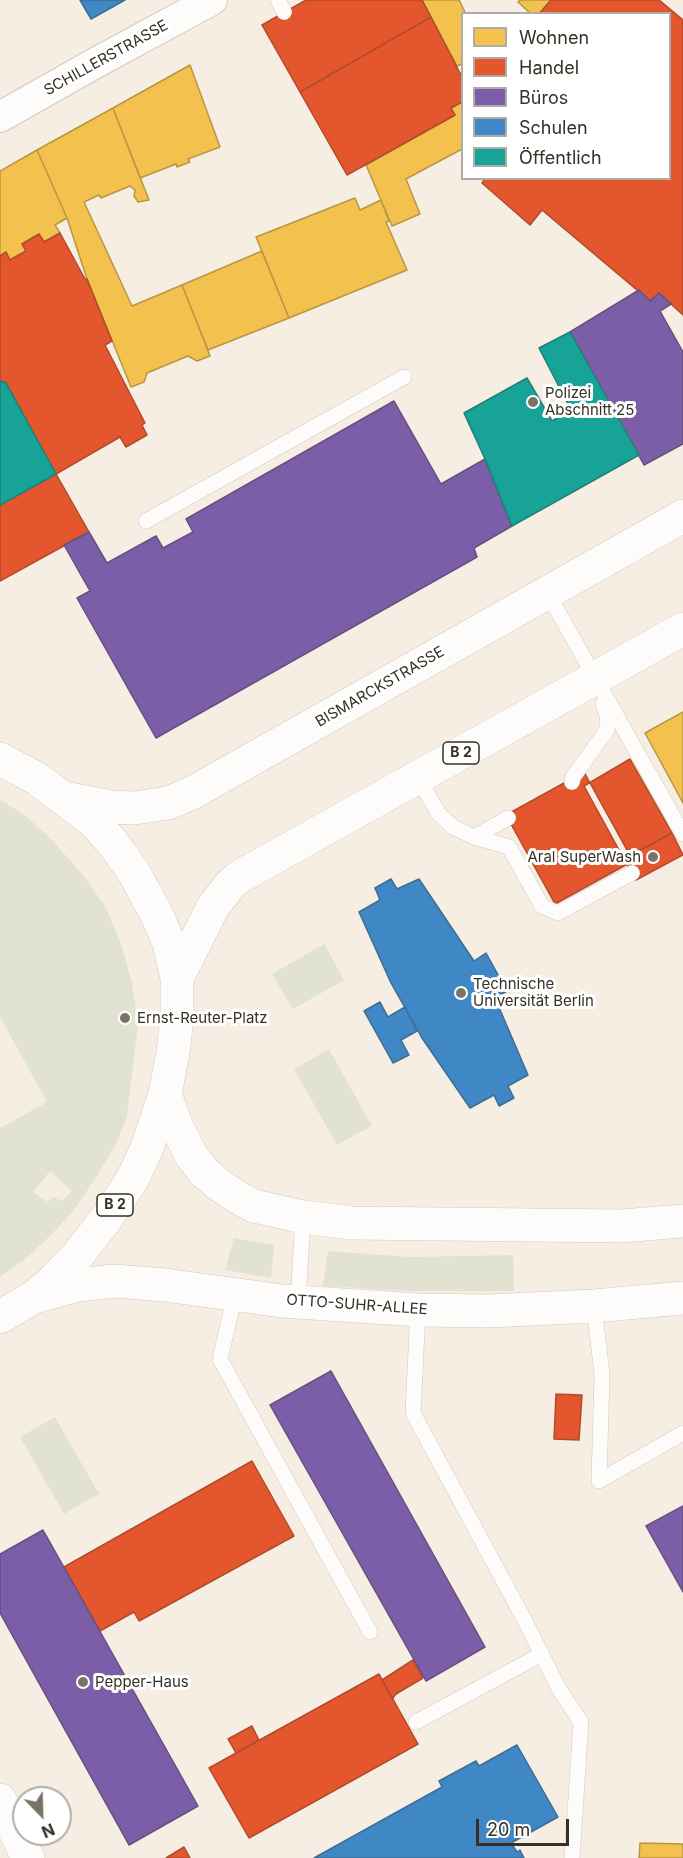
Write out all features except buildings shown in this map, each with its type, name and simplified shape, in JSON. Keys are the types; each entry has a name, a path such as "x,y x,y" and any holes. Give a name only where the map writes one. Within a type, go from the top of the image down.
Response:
{"main road":[{"name":"BISMARCKSTRASSE","path":"64,798 134,808 168,803 192,793 683,516"},
{"name":"B 2","path":"0,1317 34,1297 77,1256 106,1219 132,1179 147,1148 165,1094 177,1017 177,978 213,906 230,885 280,853 683,629"},
{"path":"0,759 36,778 64,798 92,820 112,842 134,871 158,915 177,978"},
{"path":"165,1094 176,1125 191,1155 218,1184 254,1206 303,1217 352,1224 622,1226 683,1221"},
{"name":"OTTO-SUHR-ALLEE","path":"34,1297 78,1285 114,1281 165,1285 298,1302 418,1310 488,1311 594,1306 683,1298"},
{"path":"0,1800 28,1858"}],"street":[{"name":"SCHILLERSTRASSE","path":"0,117 212,0"}],"lane":[{"path":"146,521 404,377"},
{"path":"547,592 683,834"},
{"path":"572,782 573,777 607,730 608,719 595,678"},
{"path":"418,777 438,813 453,827 474,837 515,844 547,903 558,913 625,873"},
{"path":"474,837 508,818"},
{"path":"298,1302 303,1217"},
{"path":"235,1295 220,1359 370,1632"},
{"path":"594,1306 602,1374 599,1481 683,1433"},
{"path":"418,1310 413,1413 559,1689 581,1722 572,1858"},
{"path":"416,1722 542,1654"}],"shaded area":[{"path":"0,799 27,817 51,839 83,875 105,906 121,943 132,983 138,1024 127,1117 117,1142 74,1210 24,1260 0,1277 0,1128 47,1102 0,1017","holes":["50,1171 72,1191 62,1201 53,1197 48,1202 33,1192"]},
{"path":"324,944 344,980 293,1009 272,974"},
{"path":"329,1049 372,1126 337,1145 294,1069"},
{"path":"234,1238 274,1245 271,1278 225,1270"},
{"path":"328,1251 410,1257 513,1255 514,1291 407,1291 323,1286"},
{"path":"55,1417 99,1494 64,1514 20,1437"}],"place":[{"name":"Polizei Abschnitt 25","path":"533,402"},
{"name":"Aral SuperWash","path":"653,857"},
{"name":"Technische Universität Berlin","path":"461,993"},
{"name":"Ernst-Reuter-Platz","path":"125,1018"},
{"name":"Pepper-Haus","path":"83,1682"}]}
